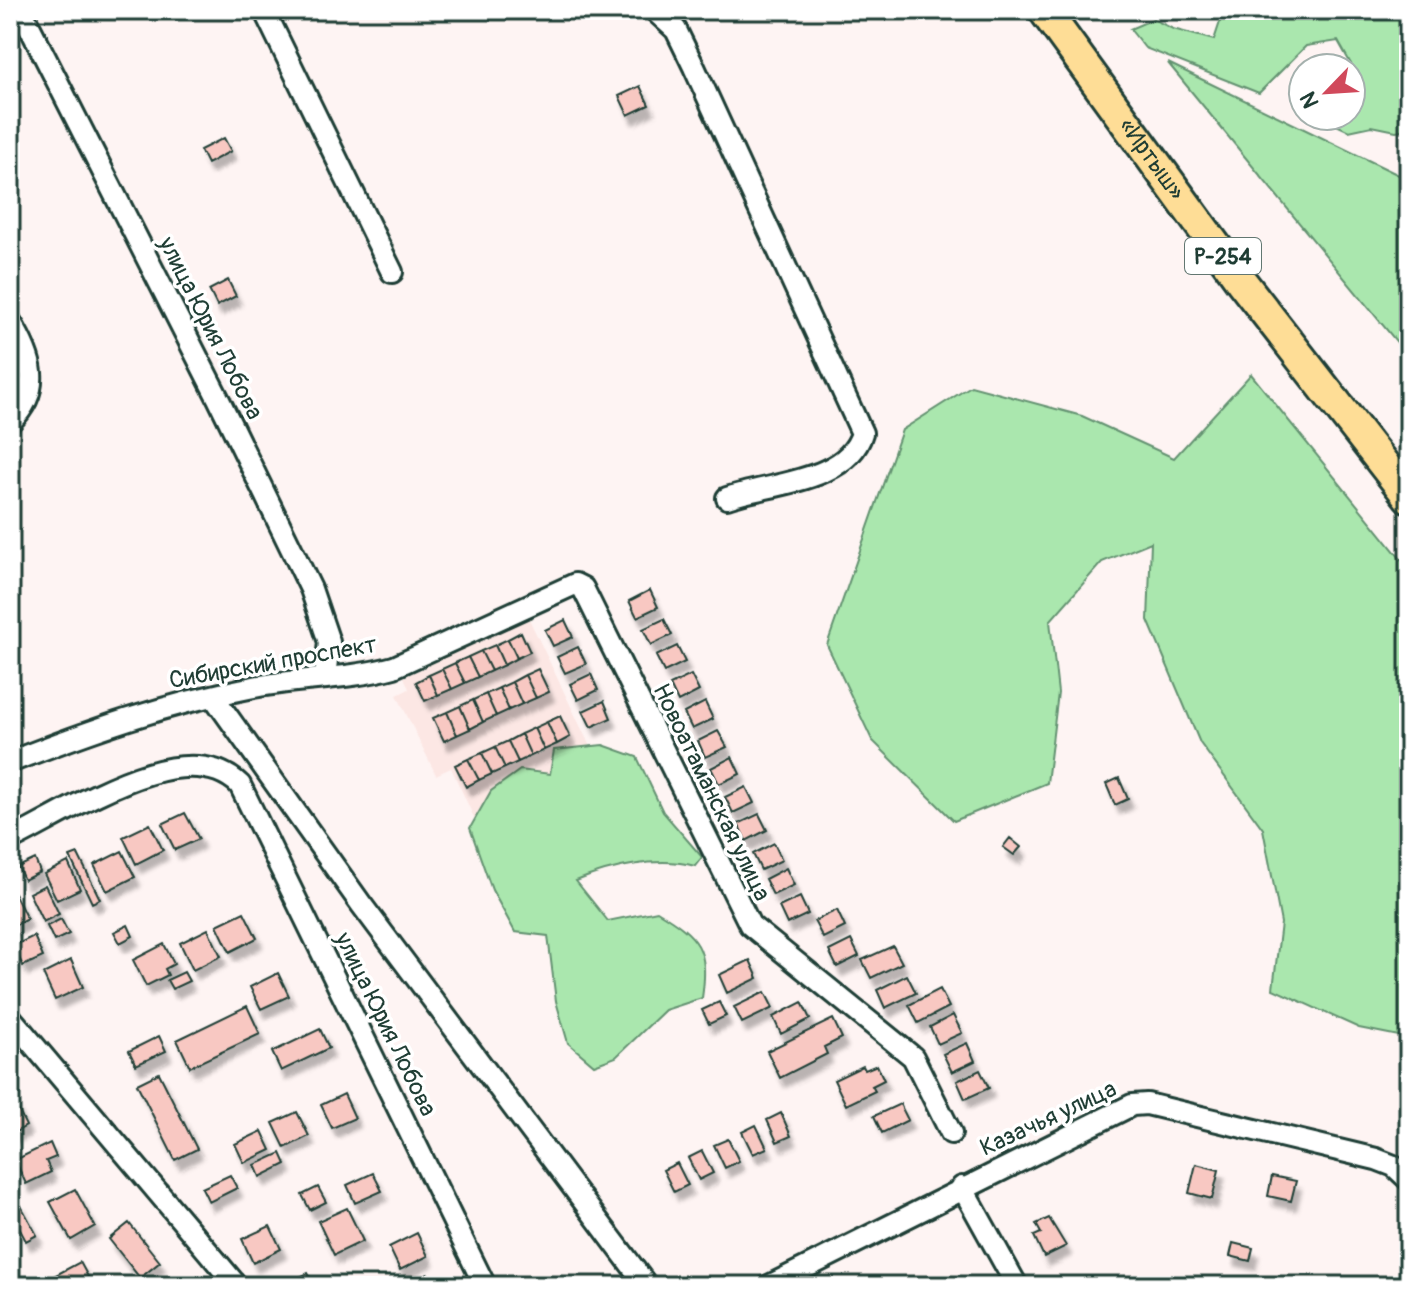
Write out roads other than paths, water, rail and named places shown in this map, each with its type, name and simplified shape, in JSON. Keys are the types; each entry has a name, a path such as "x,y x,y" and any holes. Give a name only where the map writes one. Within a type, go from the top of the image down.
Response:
{"highway":[{"name":"«Иртыш»","path":"1044,10 1241,281 1409,497"}],"street":[{"name":"улица Юрия Лобова","path":"21,10 306,579 329,642 325,678"},
{"path":"264,10 392,272"},
{"path":"654,10 676,30 862,433 857,449 841,465 727,498"},
{"path":"10,321 32,366 33,385 29,398 10,422"},
{"name":"Сибирский проспект","path":"10,762 125,717 262,685 394,667 563,588 575,584 583,588"},
{"name":"Новоатаманская улица","path":"583,588 750,925 913,1057 951,1133"},
{"path":"213,696 361,904 647,1286"},
{"name":"улица Юрия Лобова","path":"10,840 150,771 204,768 223,771 240,785 485,1286"},
{"path":"10,1017 237,1286"},
{"name":"Казачья улица","path":"769,1286 962,1187 1132,1105 1147,1104 1376,1159 1394,1166 1409,1180"},
{"path":"962,1187 1017,1286"}]}
